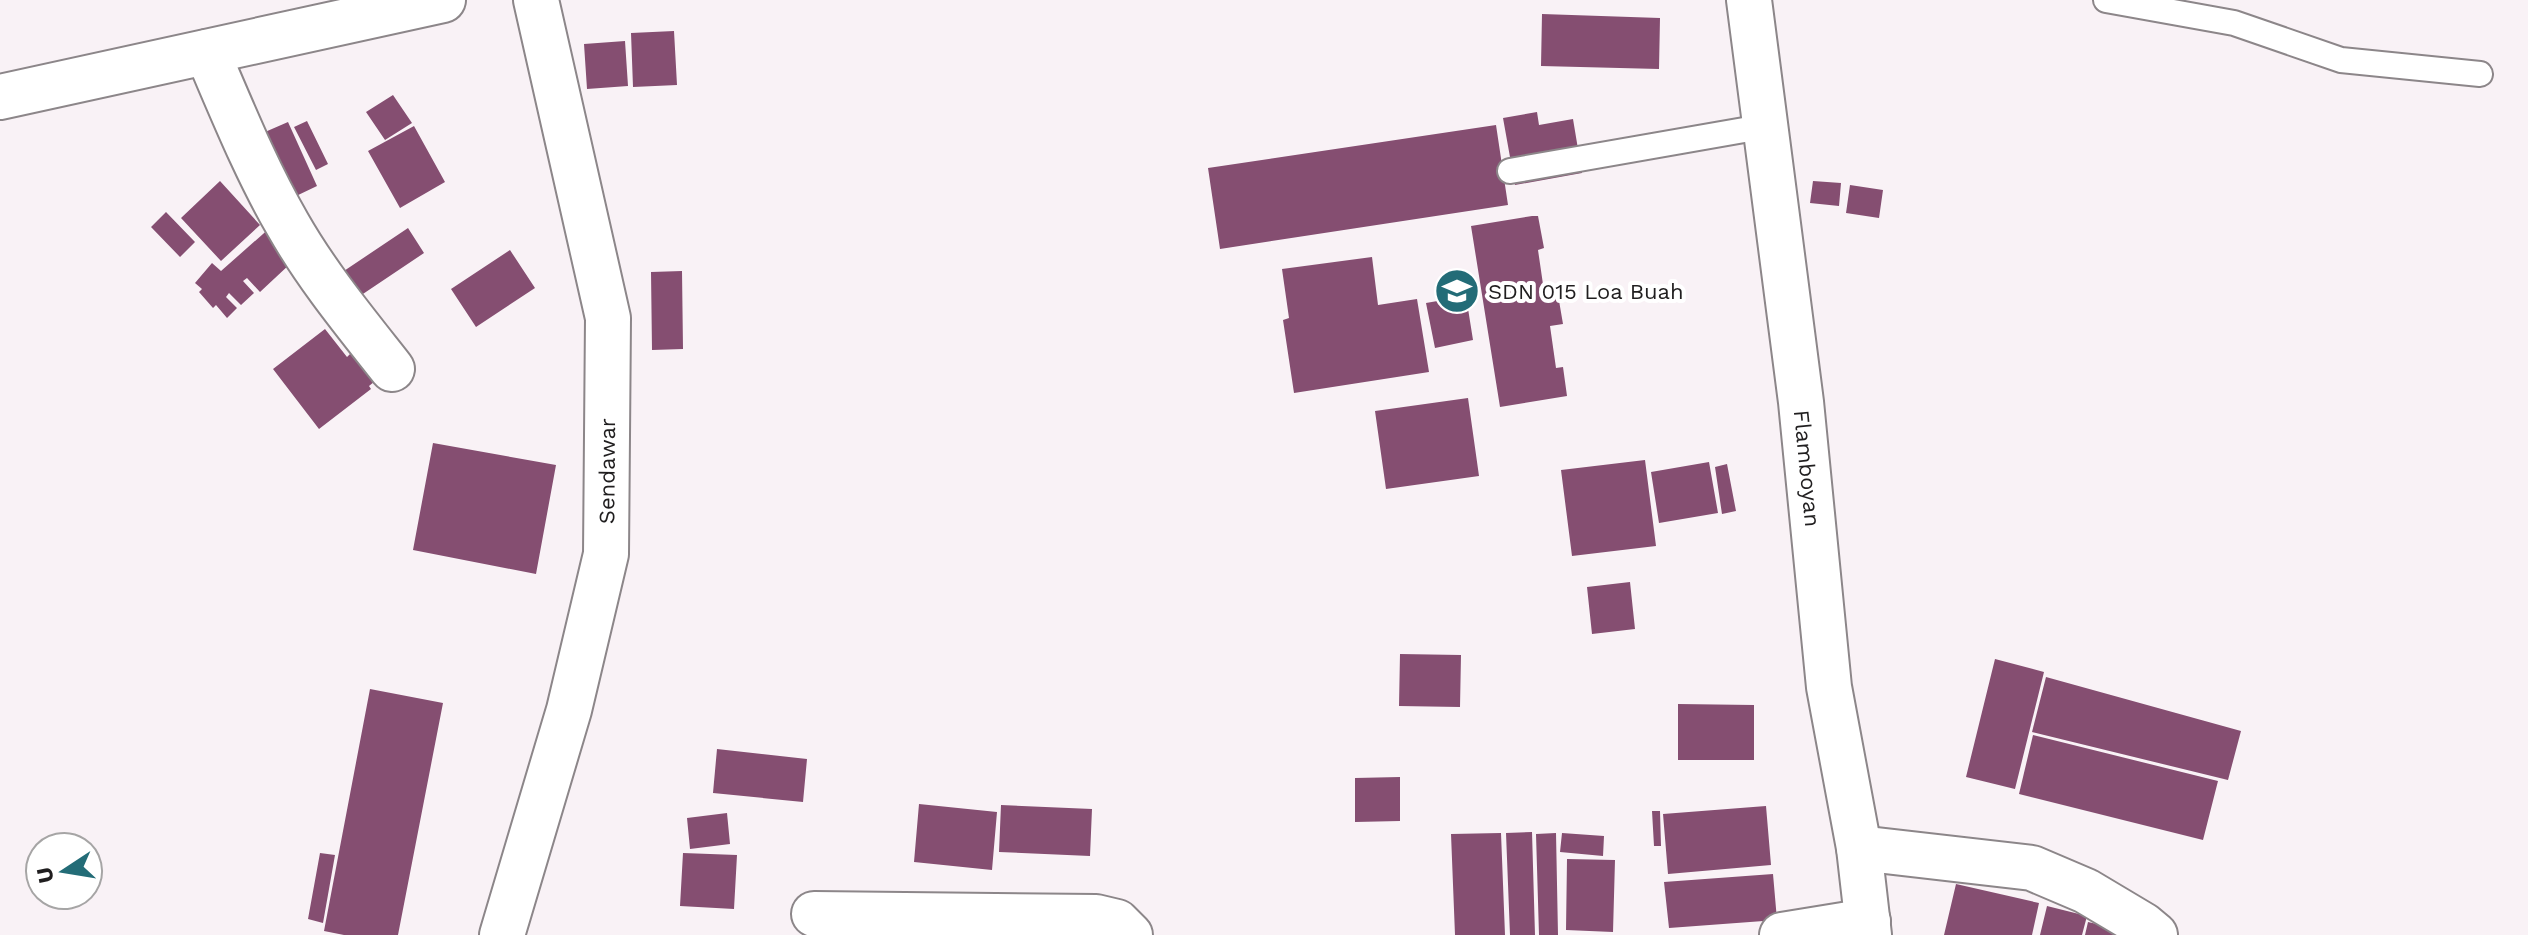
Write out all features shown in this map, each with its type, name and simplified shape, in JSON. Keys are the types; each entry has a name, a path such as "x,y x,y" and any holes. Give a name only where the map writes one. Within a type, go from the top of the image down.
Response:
{"street":[{"path":"0,97 207,52 278,18 443,0"},
{"name":"Sendawar","path":"502,935 569,710 606,554 608,318 536,0"},
{"name":"Flamboyan","path":"1749,0 1801,402 1829,687 1859,848 1868,928"},
{"path":"207,52 242,133 288,224 334,296 392,369"},
{"path":"1859,848 2032,868 2086,891 2155,935"},
{"path":"814,914 1096,917 1117,922 1130,935"},
{"path":"1782,935 1868,928"}],"lane":[{"path":"2106,0 2234,23 2341,60 2480,74"},
{"path":"1510,171 1767,126"}],"building":[{"path":"1542,14 1660,18 1659,69 1541,66"},
{"path":"674,31 677,85 633,87 631,33"},
{"path":"625,41 628,86 587,89 584,44"},
{"path":"393,95 412,123 385,140 366,112"},
{"path":"1537,112 1539,125 1573,119 1582,173 1515,185 1503,118"},
{"path":"307,121 328,164 316,170 294,127"},
{"path":"288,122 317,186 294,197 265,132"},
{"path":"1496,125 1508,205 1220,249 1208,168"},
{"path":"414,126 445,182 400,208 368,151"},
{"path":"220,181 260,225 221,261 181,218"},
{"path":"1813,181 1841,183 1839,206 1810,203"},
{"path":"1850,185 1883,190 1879,218 1846,213"},
{"path":"166,212 195,242 180,257 151,227"},
{"path":"1538,216 1544,248 1538,250 1544,291 1557,289 1563,324 1550,326 1556,368 1563,367 1567,396 1500,407 1471,226"},
{"path":"272,226 290,264 260,292 247,278 243,281 254,293 241,305 229,293 226,297 237,308 227,318 216,305 213,308 195,283 212,263 221,271"},
{"path":"408,228 424,253 348,304 332,279"},
{"path":"510,250 535,288 476,327 451,289"},
{"path":"1372,257 1378,305 1417,299 1429,372 1294,393 1283,320 1289,318 1282,269"},
{"path":"682,271 683,349 652,350 651,272"},
{"path":"1466,296 1473,340 1435,348 1426,303"},
{"path":"325,329 347,357 356,348 380,377 369,386 371,389 319,429 273,369"},
{"path":"1468,398 1479,476 1386,489 1375,411"},
{"path":"433,443 556,465 536,574 413,550"},
{"path":"1645,460 1656,546 1572,556 1561,470"},
{"path":"1709,462 1718,513 1659,523 1651,472"},
{"path":"1727,464 1736,511 1722,514 1715,467"},
{"path":"1630,582 1635,629 1592,634 1587,587"},
{"path":"1400,654 1461,655 1460,707 1399,706"},
{"path":"1995,659 2044,672 2015,789 1966,777"},
{"path":"2046,677 2241,731 2228,780 2032,732"},
{"path":"370,689 443,703 398,935 344,935 324,931"},
{"path":"1678,704 1754,705 1754,760 1678,760"},
{"path":"2033,735 2218,781 2203,840 2019,794"},
{"path":"717,749 807,759 803,802 713,793"},
{"path":"1400,777 1400,821 1355,822 1355,778"},
{"path":"919,804 997,812 992,870 914,862"},
{"path":"1001,805 1092,809 1090,856 999,852"},
{"path":"1766,806 1771,865 1668,874 1663,814"},
{"path":"1652,811 1660,811 1661,846 1654,846"},
{"path":"727,813 730,844 690,849 687,818"},
{"path":"1532,832 1535,935 1510,935 1506,833"},
{"path":"1501,833 1505,935 1455,935 1451,834"},
{"path":"1556,833 1558,935 1539,935 1536,834"},
{"path":"1562,833 1604,836 1603,856 1560,852"},
{"path":"320,853 335,855 323,923 308,919"},
{"path":"683,853 737,855 734,909 680,906"},
{"path":"1567,859 1615,860 1613,932 1566,930"},
{"path":"1773,874 1777,920 1669,928 1664,882"},
{"path":"1956,884 2039,903 2032,935 1944,935"},
{"path":"2047,906 2087,916 2082,935 2040,935"},
{"path":"2088,922 2119,929 2117,935 2085,935"}],"place":[{"name":"SDN 015 Loa Buah","path":"1457,291"}]}
